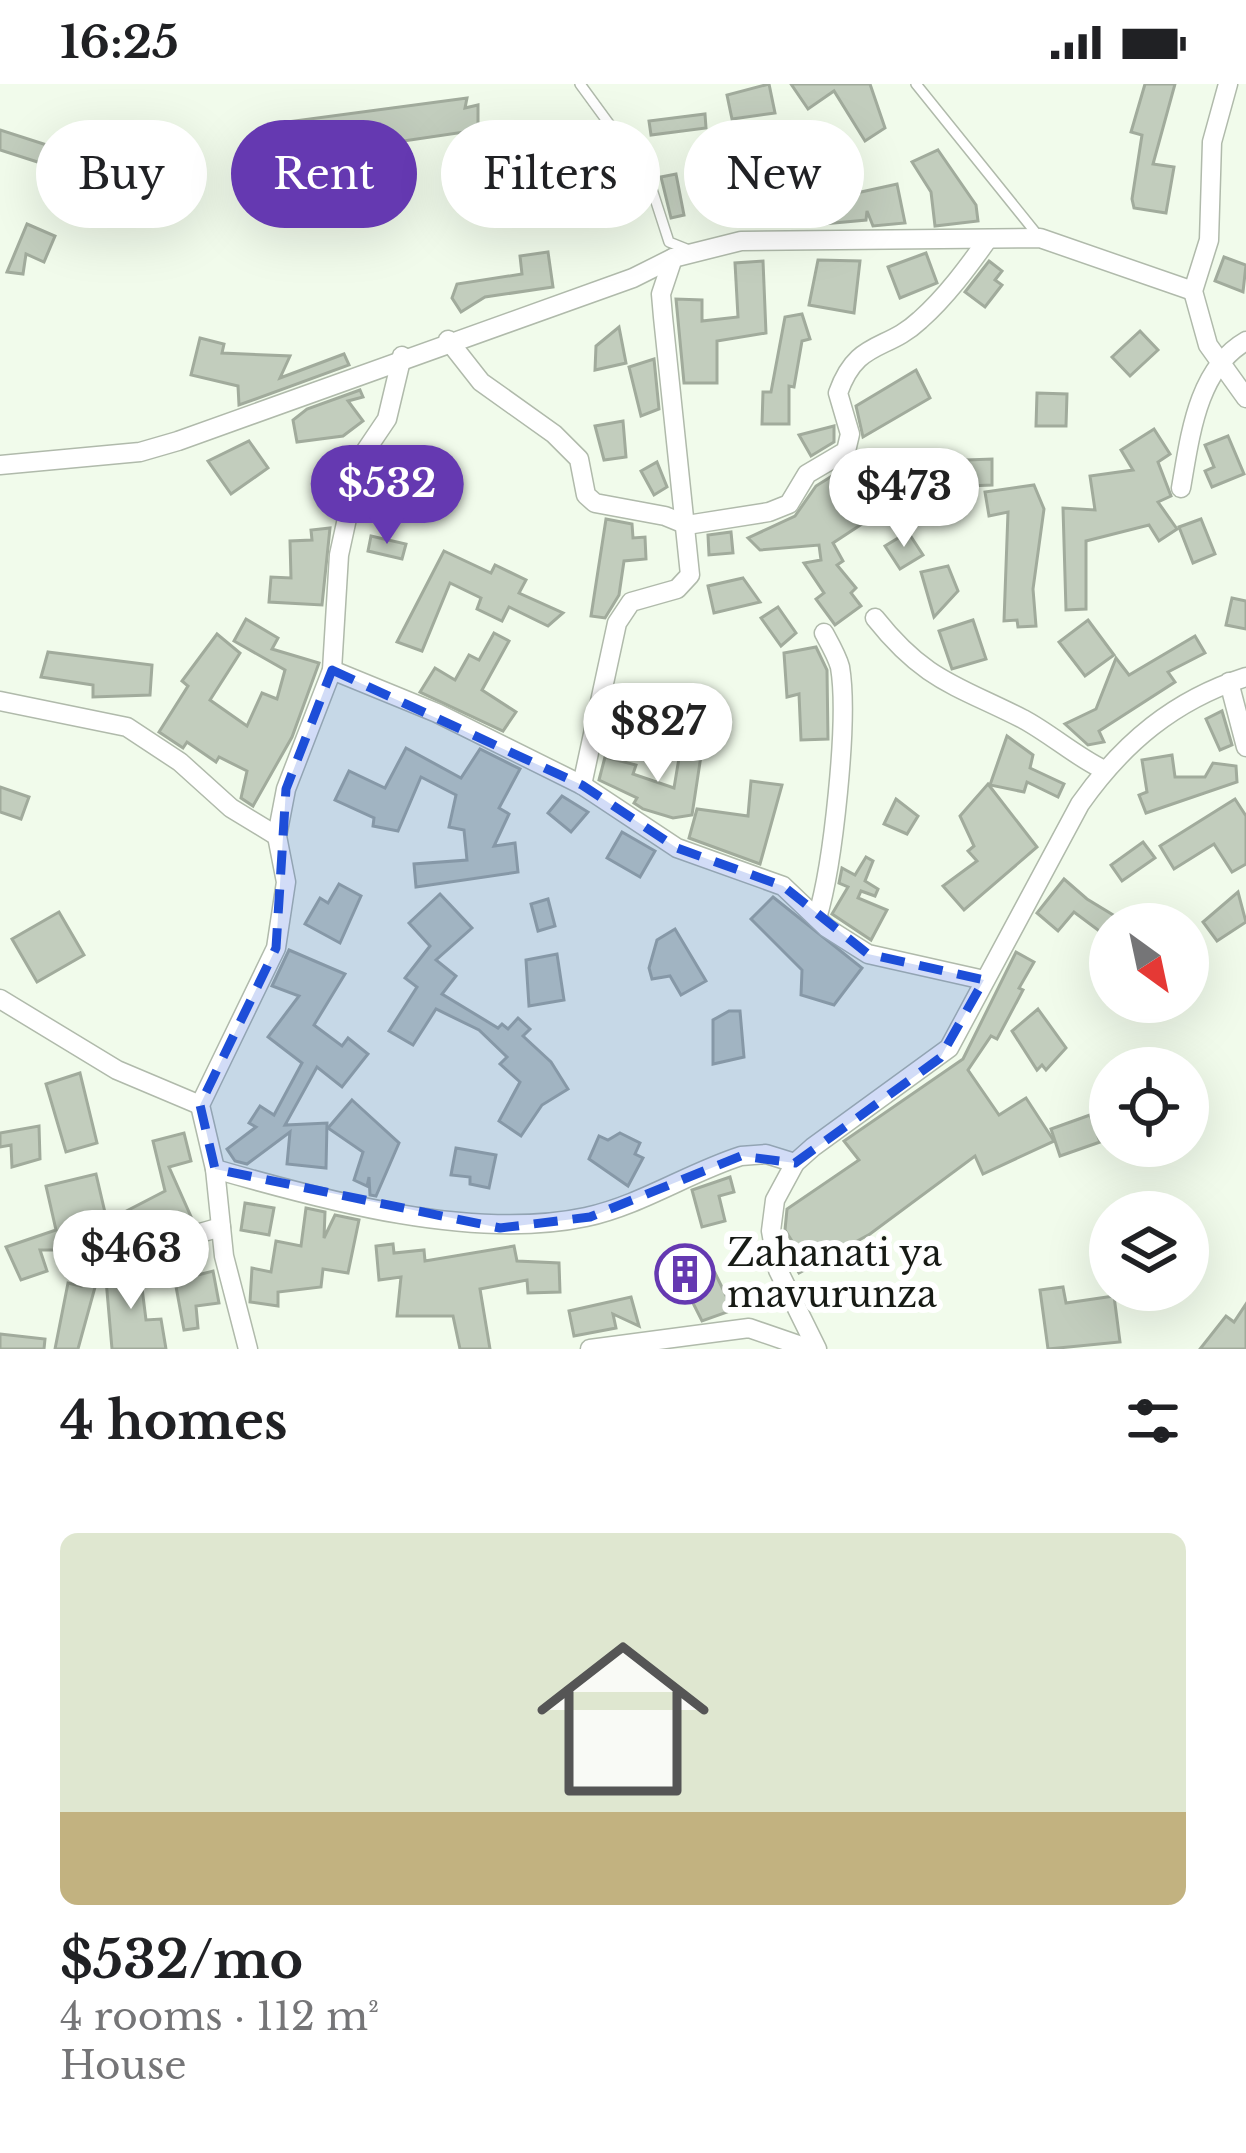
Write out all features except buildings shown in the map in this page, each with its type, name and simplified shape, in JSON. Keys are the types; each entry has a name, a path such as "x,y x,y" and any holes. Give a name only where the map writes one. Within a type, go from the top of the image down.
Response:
{"street":[{"path":"1228,84 1212,142 1209,240 1193,291 1201,329 1246,398"},
{"path":"0,465 140,452 634,278 673,258 777,238 1040,238 1193,291"},
{"path":"448,340 481,382 554,434 579,459 586,495 595,503 687,525 789,504 808,474 846,451 850,434 838,404 842,381 870,346 895,339 920,321 988,239"},
{"path":"582,785 616,623 631,602 687,584 691,562 663,317 662,295 673,258"},
{"path":"1181,488 1196,412 1219,362 1246,341"},
{"path":"248,1349 200,1106 276,948 286,882 278,836 286,789 332,670 345,523 360,459 393,402 402,356"},
{"path":"875,618 911,661 938,680 1019,717 1104,770"},
{"path":"817,918 832,860 842,701 839,663 824,633"},
{"path":"332,670 437,712 582,785 676,848 783,886 817,918 887,962 984,980"},
{"path":"814,1349 794,1311 773,1250 775,1200 795,1163 940,1058 962,1027 1104,770 1155,720 1184,700 1238,680 1246,747"},
{"path":"0,700 127,728 278,836"},
{"path":"0,998 116,1070 200,1106"},
{"path":"215,1169 335,1199 500,1228 590,1216 741,1156 766,1154 795,1163"},
{"path":"165,1243 221,1227"},
{"path":"590,1349 749,1328 814,1349"}],"lane":[{"path":"580,84 648,177 669,242 694,251"},
{"path":"916,84 1040,238"}],"highlighted area":[{"path":"332,670 582,785 677,848 783,886 868,954 984,980 940,1058 795,1163 741,1156 590,1217 500,1228 215,1169 200,1105 276,948 286,789"}],"place":[{"name":"Zahanati ya mavurunza","path":"685,1274"}]}
